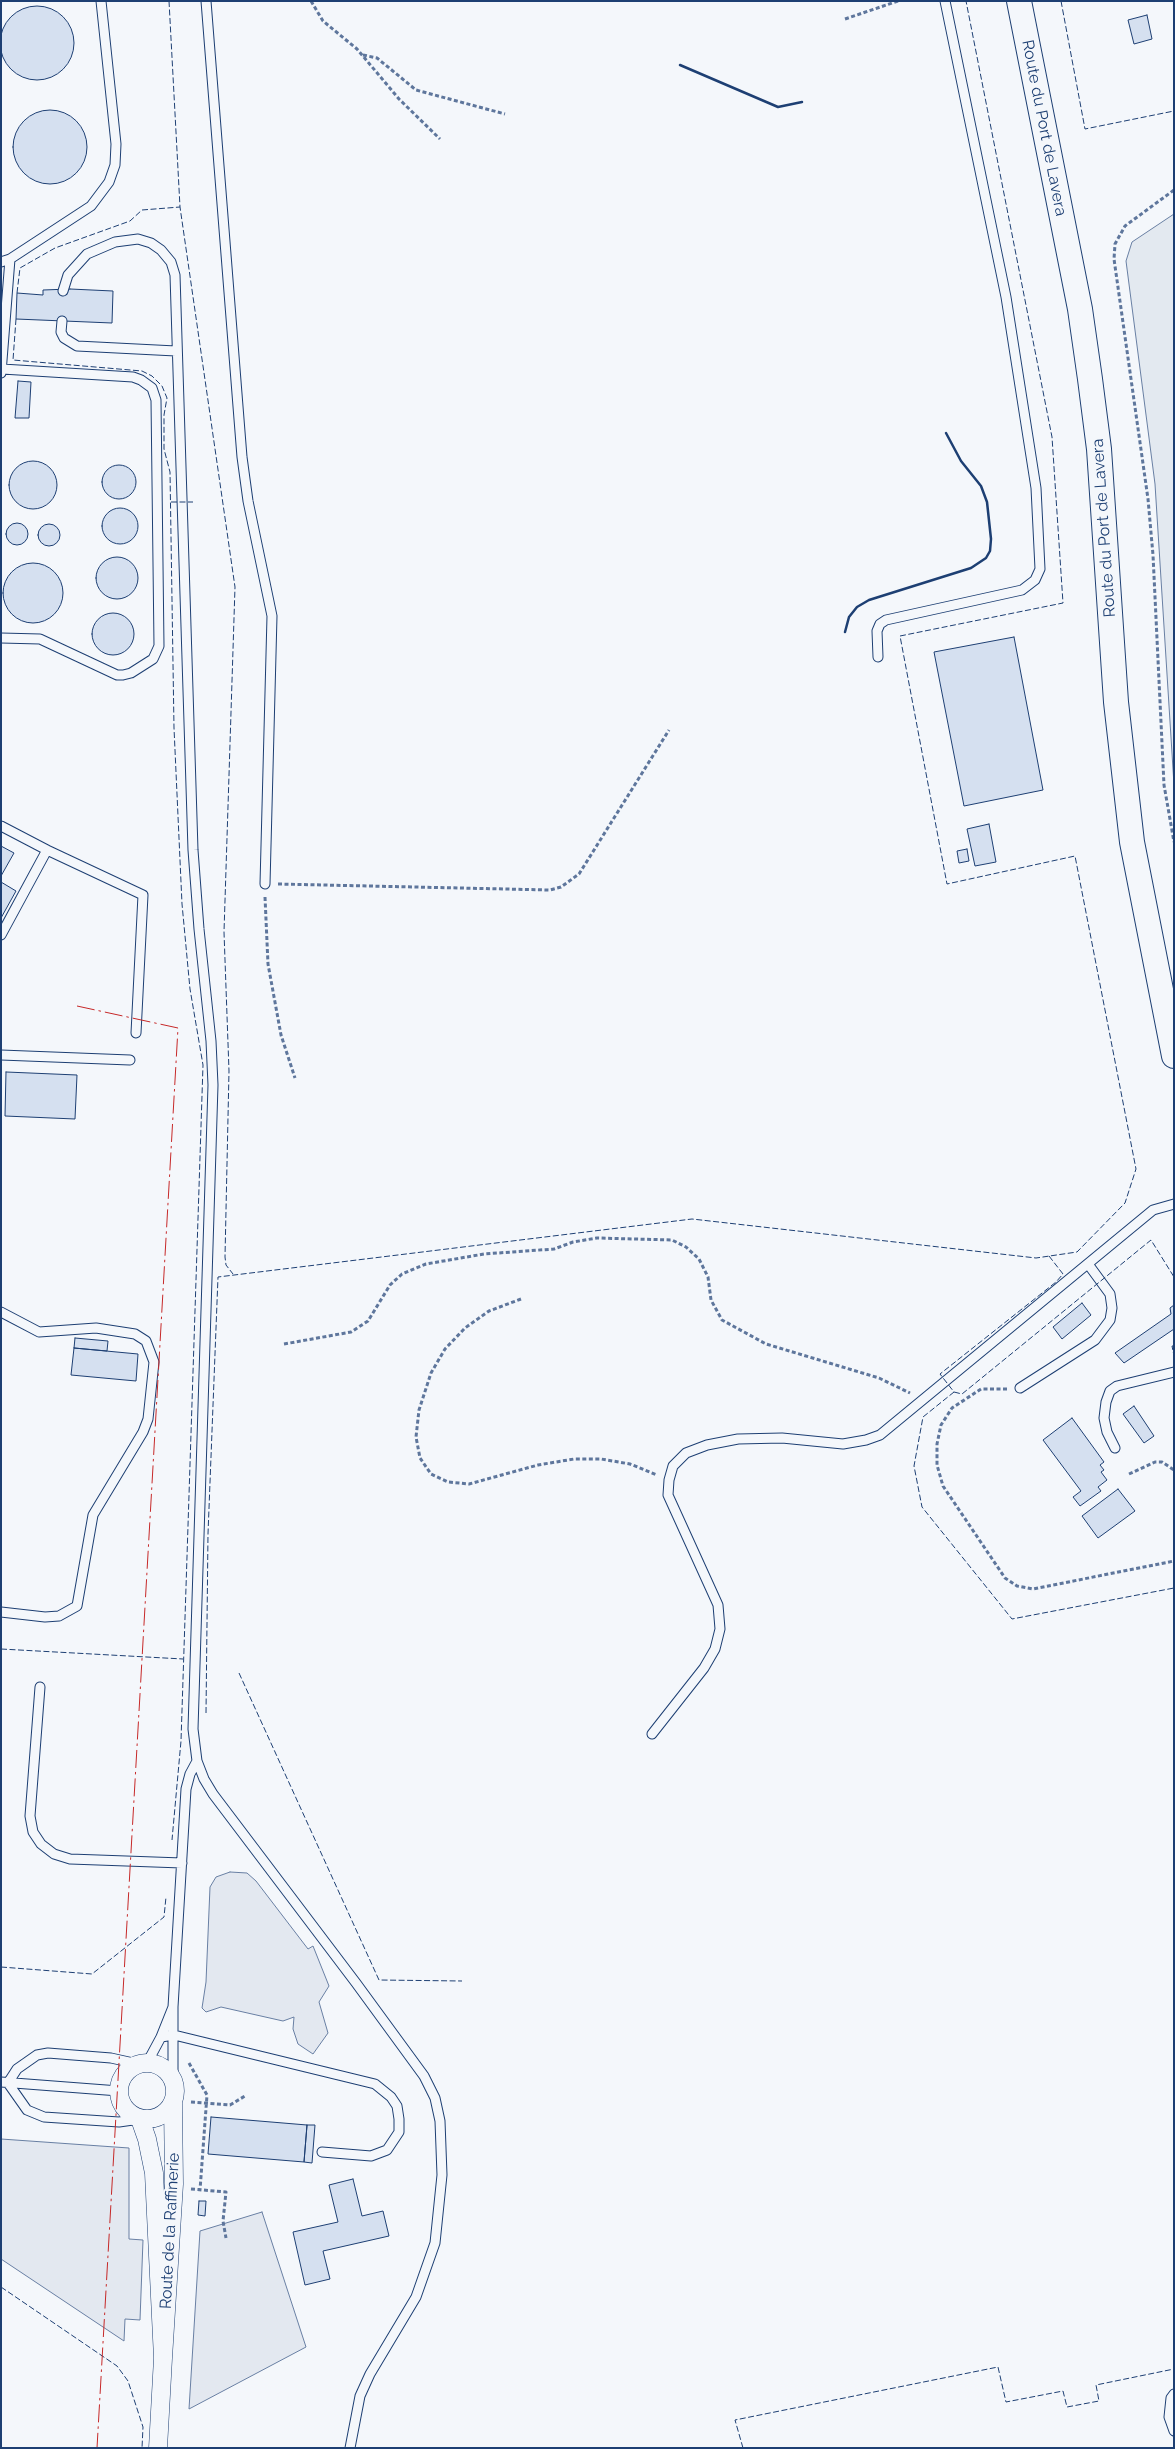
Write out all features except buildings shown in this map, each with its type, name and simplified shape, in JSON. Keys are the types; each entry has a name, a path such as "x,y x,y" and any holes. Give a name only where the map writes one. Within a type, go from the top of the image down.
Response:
{"street":[{"name":"Route du Port de Lavera","path":"1019,1 1078,300 1089,370 1099,449 1116,702 1132,842 1174,1056"},
{"path":"173,2080 163,2068 143,2064 124,2074 119,2091 122,2105 133,2116 140,2119 155,2119 179,2103"},
{"name":"Route de la Raffinerie","path":"158,2448 179,2103 173,2080"},
{"name":"Route de la Raffinerie","path":"140,2119 147,2139 154,2173 163,2358"}],"lane":[{"path":"1,373 5,260 91,206 109,182 115,165 116,144 101,1"},
{"path":"206,1 242,456 248,501 272,616 265,884"},
{"path":"878,656 877,632 880,624 886,620 1022,590 1035,580 1040,569 1036,488 1006,297 945,1"},
{"path":"63,291 68,275 86,254 115,242 138,239 150,243 161,250 171,262 175,275 193,850 211,1041 213,1085 193,1729 197,1762 213,1794 424,2076 435,2098 440,2122 442,2175 434,2243 416,2297 370,2374 360,2396 350,2448"},
{"path":"62,321 61,332 64,338 77,346 176,351"},
{"path":"1,638 40,639 117,675 131,673 153,660 159,646 156,400 152,388 142,380 133,377 2,369"},
{"path":"1,826 143,895 136,1033"},
{"path":"1,935 47,850"},
{"path":"1,1055 130,1060"},
{"path":"652,1734 704,1668 715,1649 720,1628 718,1606 668,1495 669,1480 673,1466 686,1453 707,1445 738,1438 782,1438 843,1444 866,1440 880,1435 1153,1210 1174,1204"},
{"path":"1020,1388 1095,1340 1110,1320 1112,1308 1110,1294 1088,1264"},
{"path":"1,1312 39,1332 96,1328 135,1334 146,1341 154,1362 148,1419 143,1432 93,1515 77,1606 59,1616 46,1617 1,1612"},
{"path":"1115,1448 1107,1432 1104,1418 1106,1402 1110,1391 1117,1386 1174,1372"},
{"path":"40,1687 30,1816 33,1832 42,1844 54,1854 70,1859 182,1863"},
{"path":"173,2080 173,2007 186,1789 190,1774 197,1762"},
{"path":"4,2082 17,2069 37,2055 48,2053 111,2058 143,2064 161,2037 173,2007"},
{"path":"161,2037 174,2035 375,2084 391,2097 398,2112 399,2132 387,2150 370,2156 322,2152"},
{"path":"4,2082 119,2091"},
{"path":"4,2082 27,2110 44,2117 119,2122 140,2119"},
{"path":"1174,2394 1171,2398 1169,2417 1174,2431"}],"path":[{"path":"310,1 323,21 362,55 399,99 440,139"},
{"path":"845,20 898,1"},
{"path":"362,55 377,58 416,90 505,114"},
{"path":"1174,190 1125,226 1116,244 1114,259 1148,499 1153,556 1164,785 1174,842"},
{"path":"295,1078 281,1035 268,964 265,884 550,890 561,887 579,874 669,730"},
{"path":"284,1344 351,1332 368,1321 390,1285 402,1274 426,1264 484,1254 554,1248 597,1238 672,1240 686,1246 699,1259 708,1277 711,1300 722,1320 766,1344 878,1378 924,1400"},
{"path":"521,1300 489,1311 465,1328 445,1349 431,1373 419,1410 416,1437 420,1458 431,1474 448,1482 469,1484 538,1465 574,1459 601,1459 630,1464 669,1480"},
{"path":"1020,1388 981,1389 952,1408 941,1425 936,1444 937,1465 943,1486 1005,1578 1017,1586 1033,1589 1174,1561"},
{"path":"1129,1474 1155,1462 1162,1462 1174,1470"},
{"path":"189,2063 207,2095 200,2190"},
{"path":"179,2103 230,2105 245,2096"},
{"path":"183,2189 226,2192 223,2221 226,2238"}],"shaded area":[{"path":"1174,214 1174,785 1155,484 1126,261 1132,242"},
{"path":"230,1872 247,1873 256,1881 308,1949 313,1946 329,1986 319,2002 328,2033 313,2054 298,2044 293,2029 294,2017 283,2021 221,2007 206,2012 202,2008 206,1982 210,1887 216,1877"},
{"path":"1,2139 129,2148 129,2239 143,2240 140,2320 125,2319 124,2341 1,2259"},
{"path":"262,2212 306,2347 189,2409 200,2231"}],"fence":[{"path":"169,1 180,207 235,587 224,932 229,1071 225,1257 226,1265 233,1274"},
{"path":"206,1713 208,1534 218,1277 692,1219 1036,1258 1077,1252 1125,1203 1136,1169 1075,856 947,884 900,636 1063,603 1052,437 966,1"},
{"path":"1061,1 1085,129 1174,111"},
{"path":"17,293 20,268 55,248 130,221 142,210 180,207"},
{"path":"16,319 13,360 142,371 152,376 162,386 167,398 164,415 164,449 170,472 174,728 182,904 190,989 203,1065 181,1741 172,1840"},
{"path":"171,502 193,502"},
{"path":"954,1392 962,1394 1151,1240 1174,1277"},
{"path":"1049,1256 1063,1274 1056,1282 940,1374 954,1392 923,1417 914,1466 922,1507 1012,1619 1174,1588"},
{"path":"1174,1346 1172,1346 1174,1356"},
{"path":"1,1649 183,1659"},
{"path":"239,1673 379,1980 462,1981"},
{"path":"1,1967 92,1974 164,1917 166,1897"},
{"path":"1,2287 117,2366 128,2381 143,2427 142,2448"},
{"path":"743,2448 735,2420 998,2367 1006,2402 1063,2391 1067,2407 1099,2401 1096,2385 1174,2369"}],"wall":[{"path":"680,65 778,107 802,102"},
{"path":"845,632 849,617 857,607 869,600 971,568 986,558 990,551 991,539 987,502 981,486 961,461 946,433"}],"power":[{"path":"77,1006 178,1028 97,2448"}]}
